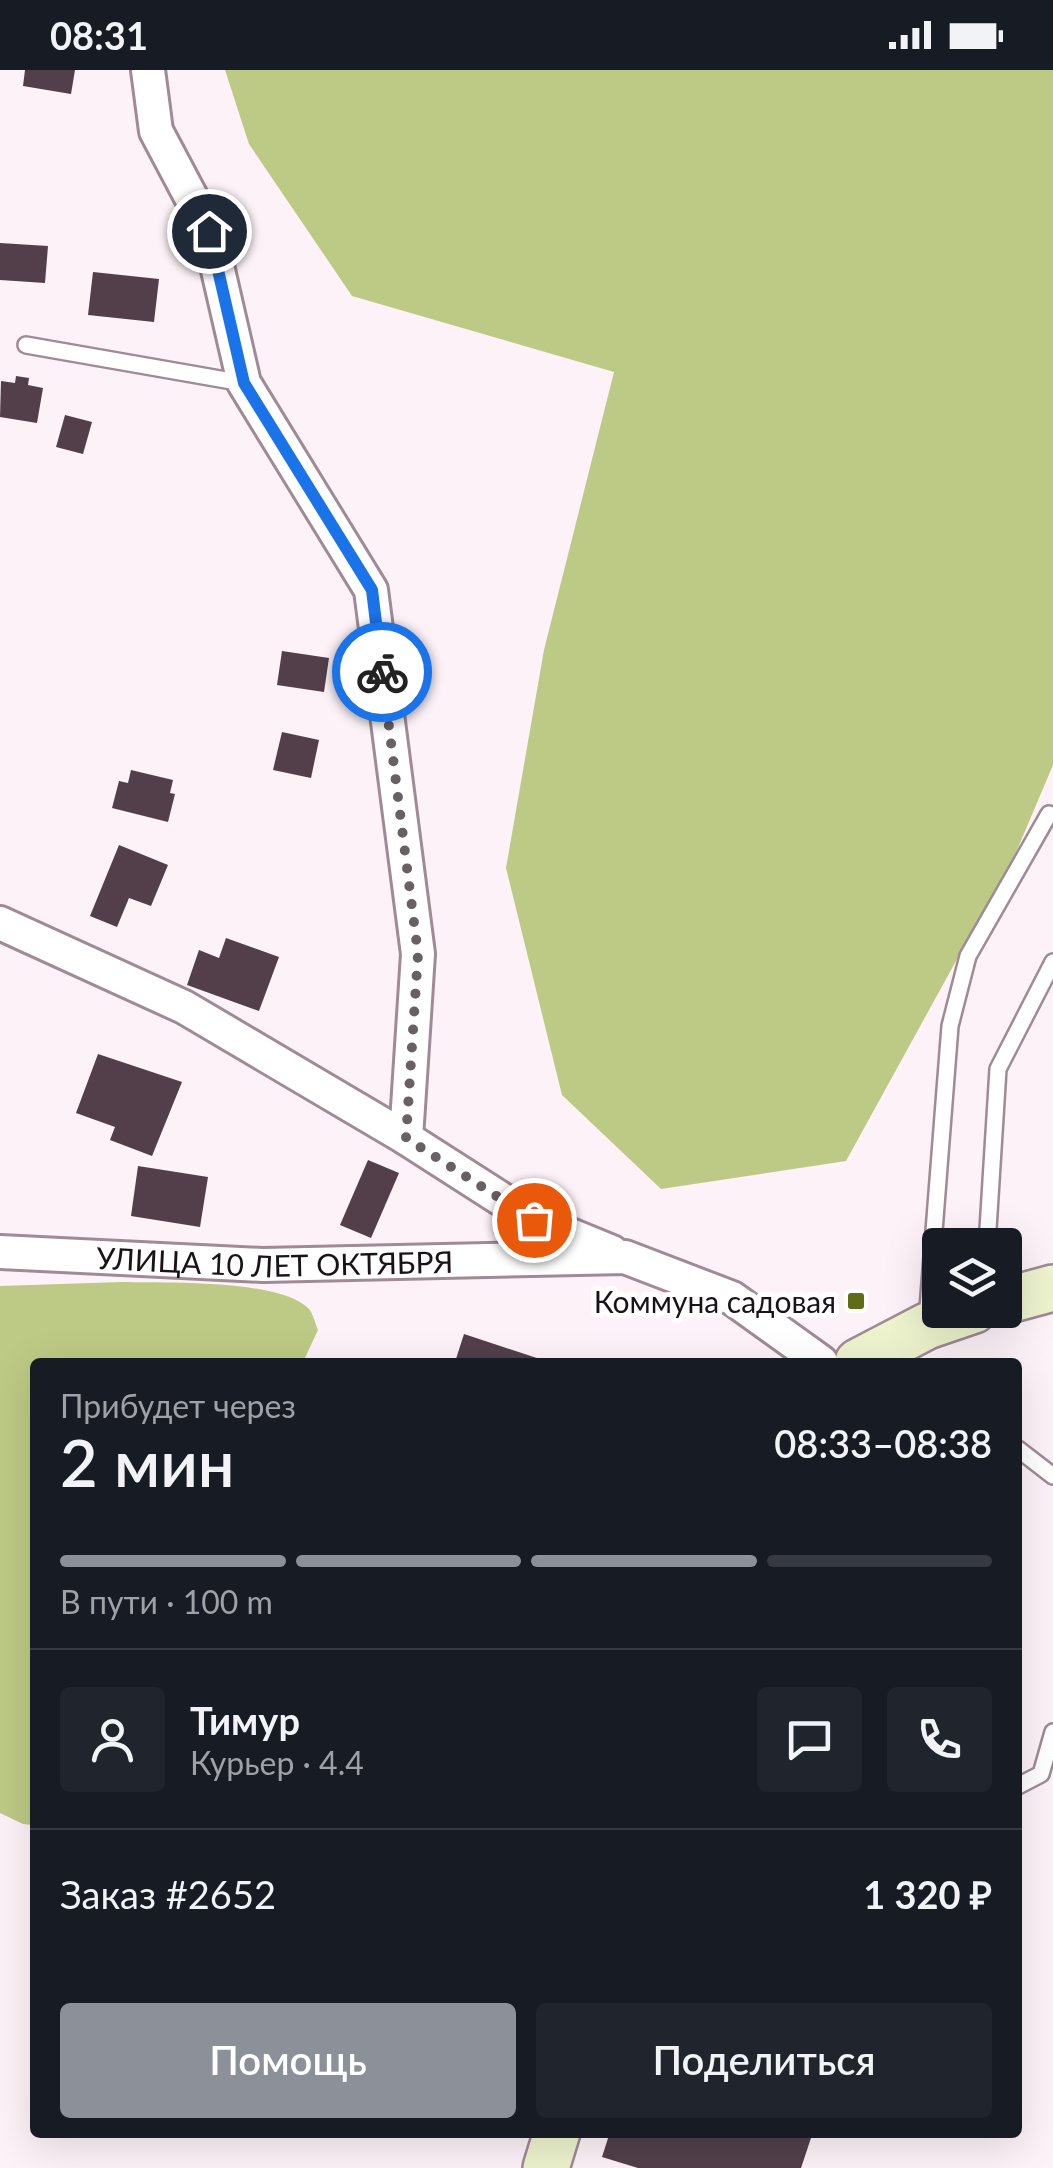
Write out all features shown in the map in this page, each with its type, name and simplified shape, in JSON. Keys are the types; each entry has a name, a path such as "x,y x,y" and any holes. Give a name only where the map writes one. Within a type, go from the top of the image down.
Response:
{"street":[{"path":"148,70 156,131 209,231 244,383 372,590 418,954 406,1138"},
{"path":"0,923 184,1007 406,1138 534,1220 625,1257"},
{"name":"УЛИЦА 10 ЛЕТ ОКТЯБРЯ","path":"0,1252 263,1265 625,1257 732,1298 815,1358"},
{"path":"1022,1296 1053,1288"},
{"path":"880,1358 924,1328"},
{"path":"546,2168 555,2138"}],"lane":[{"path":"26,345 244,383"},
{"path":"935,1228 950,1026 968,956 1049,814"},
{"path":"988,1228 998,1068 1053,962"},
{"path":"1022,1453 1053,1476"},
{"path":"1022,1784 1041,1774 1053,1732"}],"green space":[{"path":"225,70 1053,70 1053,765 1017,850 846,1161 661,1189 562,1095 506,868 544,650 614,372 352,296 249,144"},
{"path":"122,1282 247,1287 293,1299 308,1308 318,1330 305,1358 30,1358 30,1825 0,1813 0,1286"}],"building":[{"path":"25,70 75,70 71,94 23,86"},
{"path":"0,243 48,246 45,283 0,280"},
{"path":"93,272 159,279 154,322 88,315"},
{"path":"16,376 29,378 28,385 43,388 37,423 0,417 1,381 15,383"},
{"path":"65,415 92,422 83,454 56,447"},
{"path":"282,651 329,658 324,692 277,685"},
{"path":"282,732 319,740 311,778 273,770"},
{"path":"131,770 173,780 170,793 175,794 168,822 112,808 119,781 128,783"},
{"path":"119,845 168,865 151,906 129,898 117,927 90,916"},
{"path":"226,938 279,957 259,1011 187,985 199,950 219,958"},
{"path":"98,1054 182,1082 152,1156 110,1140 115,1127 76,1113"},
{"path":"368,1160 399,1173 371,1238 340,1225"},
{"path":"138,1166 208,1177 200,1227 131,1216"},
{"path":"464,1334 537,1358 456,1358"},
{"path":"608,2138 811,2138 801,2168 638,2168 602,2157"}],"way so far":[{"path":"382,672 418,954 406,1138 534,1220"}],"place":[{"name":"Коммуна садовая","path":"856,1301"}],"route":[{"path":"209,231 244,383 372,590 382,672"}]}
